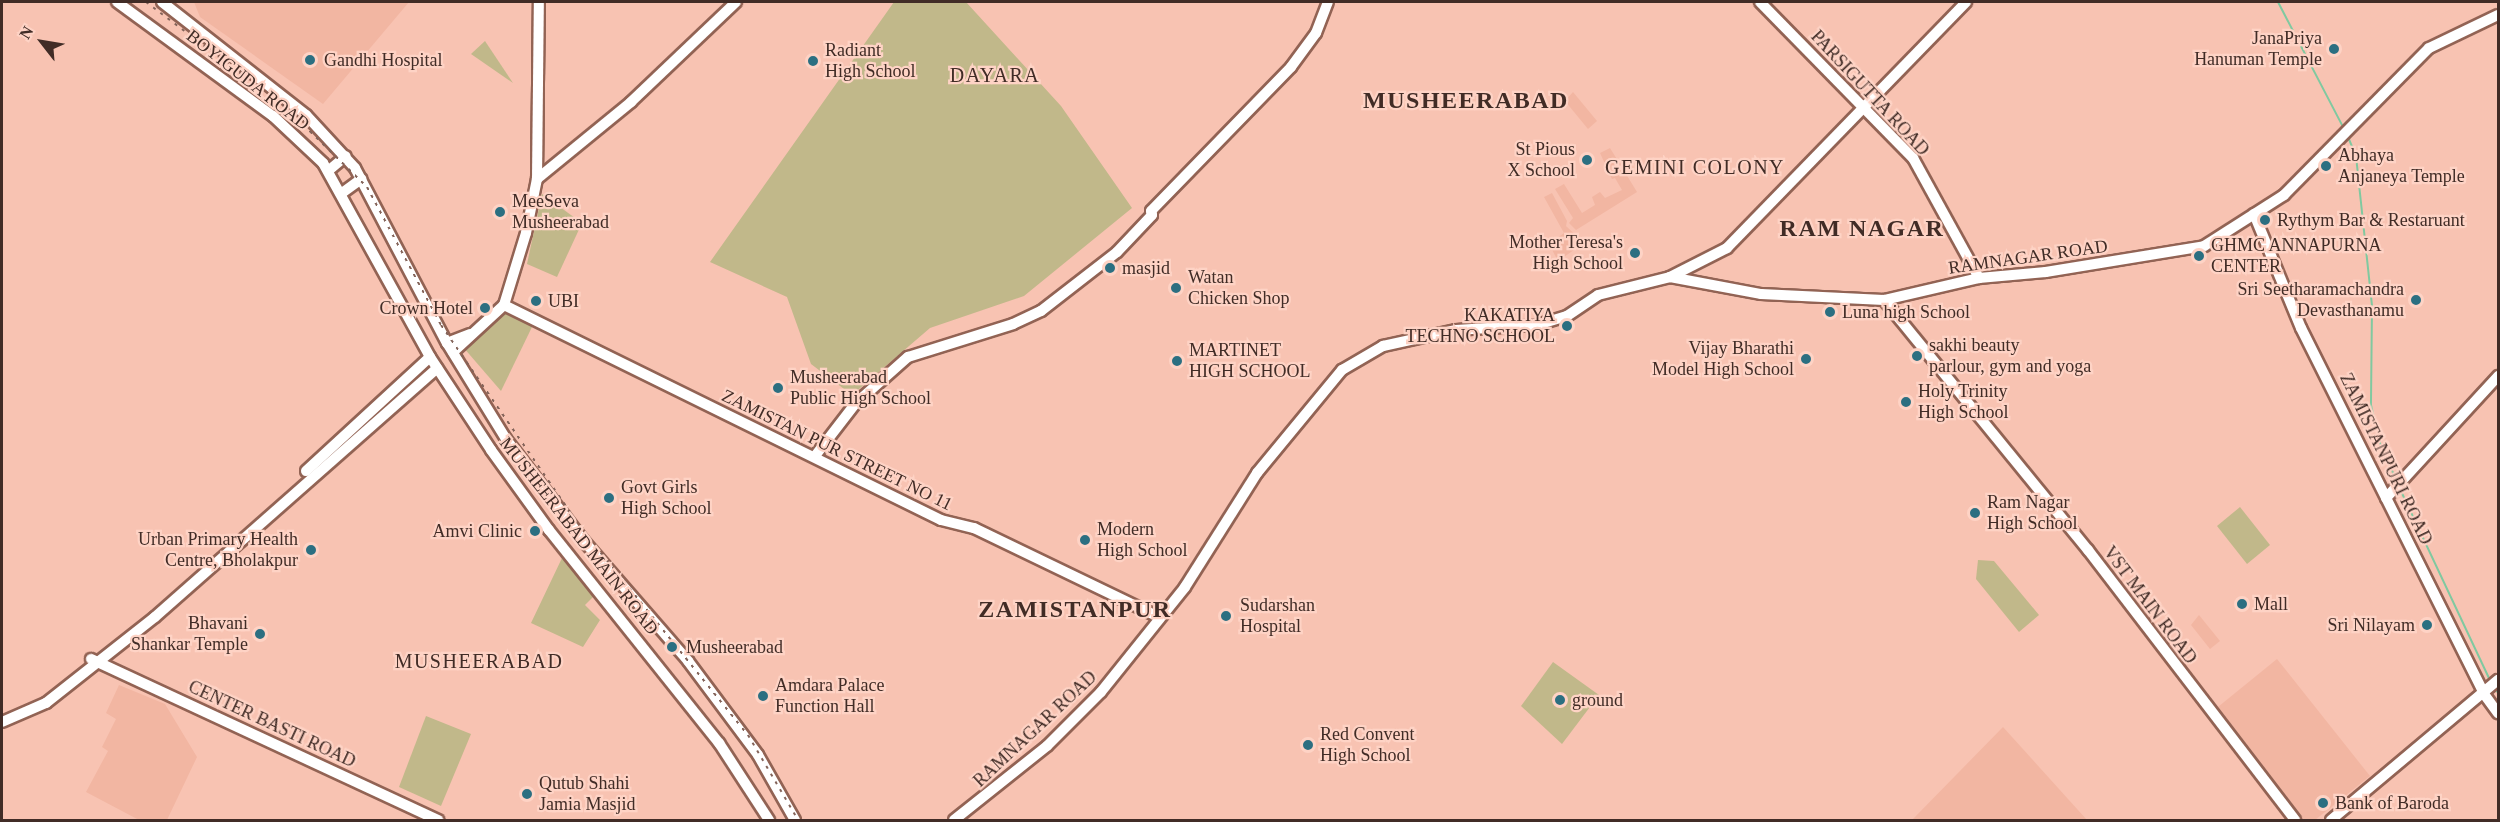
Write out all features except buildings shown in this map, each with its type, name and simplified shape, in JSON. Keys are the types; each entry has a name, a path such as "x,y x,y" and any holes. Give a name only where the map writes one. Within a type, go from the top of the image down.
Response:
{"main road":[{"name":"BOYIGUDA ROAD","path":"117,2 273,116 328,171 430,357"},
{"name":"BOYIGUDA ROAD","path":"162,2 306,115 346,156 362,179 450,347"},
{"path":"450,347 470,334 504,305 537,179 539,2"},
{"path":"537,179 631,102 736,2"},
{"path":"815,456 855,404 908,357 1013,324 1041,311 1117,252 1152,214 1151,211 1291,67 1316,33 1328,2"},
{"name":"PARSIGUTTA ROAD","path":"1760,2 1913,158 1979,278"},
{"path":"1670,277 1727,248 1965,2"},
{"name":"RAMNAGAR ROAD","path":"954,820 986,798 1082,711 1119,672 1185,586 1257,473 1342,370 1383,346 1456,330 1537,325 1567,316 1598,295 1670,277 1761,294 1884,300 1979,278 2046,272 2204,246 2284,195 2331,151 2429,48 2453,33 2499,15"},
{"path":"328,171 346,156"},
{"path":"342,193 362,179"},
{"name":"ZAMISTANPURI ROAD","path":"2254,214 2301,328 2389,494 2486,692 2499,713"},
{"name":"VST MAIN ROAD","path":"1884,300 2088,550 2295,820"},
{"name":"ZAMISTAN PUR STREET NO 11","path":"504,305 641,375 815,456 941,520 974,528 1159,617"},
{"name":"MUSHEERABAD MAIN ROAD","path":"450,347 522,461 688,661 758,755 795,820"},
{"path":"2,722 44,704 183,585 430,357"},
{"name":"MUSHEERABAD MAIN ROAD","path":"430,357 517,485 719,743 769,820"},
{"path":"2,716 41,698 187,590 303,483 437,368"},
{"path":"2389,494 2499,376"},
{"path":"465,410 481,399"},
{"path":"507,471 522,461"},
{"path":"517,485 532,474"},
{"name":"CENTER BASTI ROAD","path":"93,661 438,820"},
{"path":"2331,820 2498,681"}],"shaded area":[{"name":"Gandhi Hospital","path":"194,2 409,2 323,104 200,17"},
{"path":"894,2 966,2 1061,106 1132,208 1024,296 930,328 852,395 811,364 787,297 710,262"},
{"path":"485,41 513,83 471,54"},
{"path":"1573,92 1597,121 1588,129 1565,101"},
{"path":"1610,148 1637,192 1576,230 1569,223 1573,218 1555,189 1564,184 1582,213 1595,205 1592,197 1600,192 1605,198 1622,190 1615,178 1612,179 1600,153"},
{"path":"1552,193 1567,221 1566,226 1584,243 1558,261 1549,244 1564,233 1544,197"},
{"path":"542,194 582,223 557,277 527,264"},
{"path":"507,310 532,327 501,391 463,347"},
{"path":"2240,507 2270,545 2247,564 2217,526"},
{"path":"570,554 601,589 585,605 600,620 583,647 531,623 562,558"},
{"path":"1978,560 1994,561 2039,615 2019,632 1976,579"},
{"path":"2199,615 2220,641 2210,649 2191,625"},
{"path":"2277,659 2370,776 2315,820 2301,820 2213,711"},
{"name":"ground","path":"1553,662 1599,695 1562,744 1521,706"},
{"path":"119,685 165,704 197,757 167,820 139,820 86,792 108,751 102,747 116,719 106,713"},
{"path":"426,716 471,734 441,806 399,787"},
{"path":"2003,727 2087,820 1912,820"}],"waterway":[{"path":"2278,2 2344,129"},
{"path":"2348,137 2356,156 2372,306 2371,405 2381,447 2397,481"},
{"path":"2400,489 2491,682"},
{"path":"2494,687 2498,693"}],"railway":[{"path":"146,2 284,106 367,187 441,325 584,532 748,735 798,820"}],"place":[{"name":"JanaPriya Hanuman Temple","path":"2334,49"},
{"name":"Gandhi Hospital","path":"310,60"},
{"name":"Radiant High School","path":"813,61"},
{"name":"St Pious X School","path":"1587,160"},
{"name":"Abhaya Anjaneya Temple","path":"2326,166"},
{"name":"MeeSeva Musheerabad","path":"500,212"},
{"name":"Rythym Bar & Restaruant","path":"2265,220"},
{"name":"Mother Teresa's High School","path":"1635,253"},
{"name":"GHMC ANNAPURNA CENTER","path":"2199,256"},
{"name":"masjid","path":"1110,268"},
{"name":"Watan Chicken Shop","path":"1176,288"},
{"name":"Sri Seetharamachandra Devasthanamu","path":"2416,300"},
{"name":"UBI","path":"536,301"},
{"name":"Crown Hotel","path":"485,308"},
{"name":"Luna high School","path":"1830,312"},
{"name":"KAKATIYA TECHNO SCHOOL","path":"1567,326"},
{"name":"sakhi beauty parlour, gym and yoga","path":"1917,356"},
{"name":"Vijay Bharathi Model High School","path":"1806,359"},
{"name":"MARTINET HIGH SCHOOL","path":"1177,361"},
{"name":"Musheerabad Public High School","path":"778,388"},
{"name":"Holy Trinity High School","path":"1906,402"},
{"name":"Govt Girls High School","path":"609,498"},
{"name":"Ram Nagar High School","path":"1975,513"},
{"name":"Amvi Clinic","path":"535,531"},
{"name":"Modern High School","path":"1085,540"},
{"name":"Urban Primary Health Centre, Bholakpur","path":"311,550"},
{"name":"Mall","path":"2242,604"},
{"name":"Sudarshan Hospital","path":"1226,616"},
{"name":"Sri Nilayam","path":"2427,625"},
{"name":"Bhavani Shankar Temple","path":"260,634"},
{"name":"Musheerabad","path":"672,647"},
{"name":"Amdara Palace Function Hall","path":"763,696"},
{"name":"ground","path":"1560,700"},
{"name":"Red Convent High School","path":"1308,745"},
{"name":"Qutub Shahi Jamia Masjid","path":"527,794"},
{"name":"Bank of Baroda","path":"2323,803"}],"district":[{"name":"DAYARA","path":"995,75"},
{"name":"MUSHEERABAD","path":"1466,101"},
{"name":"GEMINI COLONY","path":"1695,167"},
{"name":"RAM NAGAR","path":"1862,229"},
{"name":"ZAMISTANPUR","path":"1075,610"},
{"name":"MUSHEERABAD","path":"479,661"}]}
